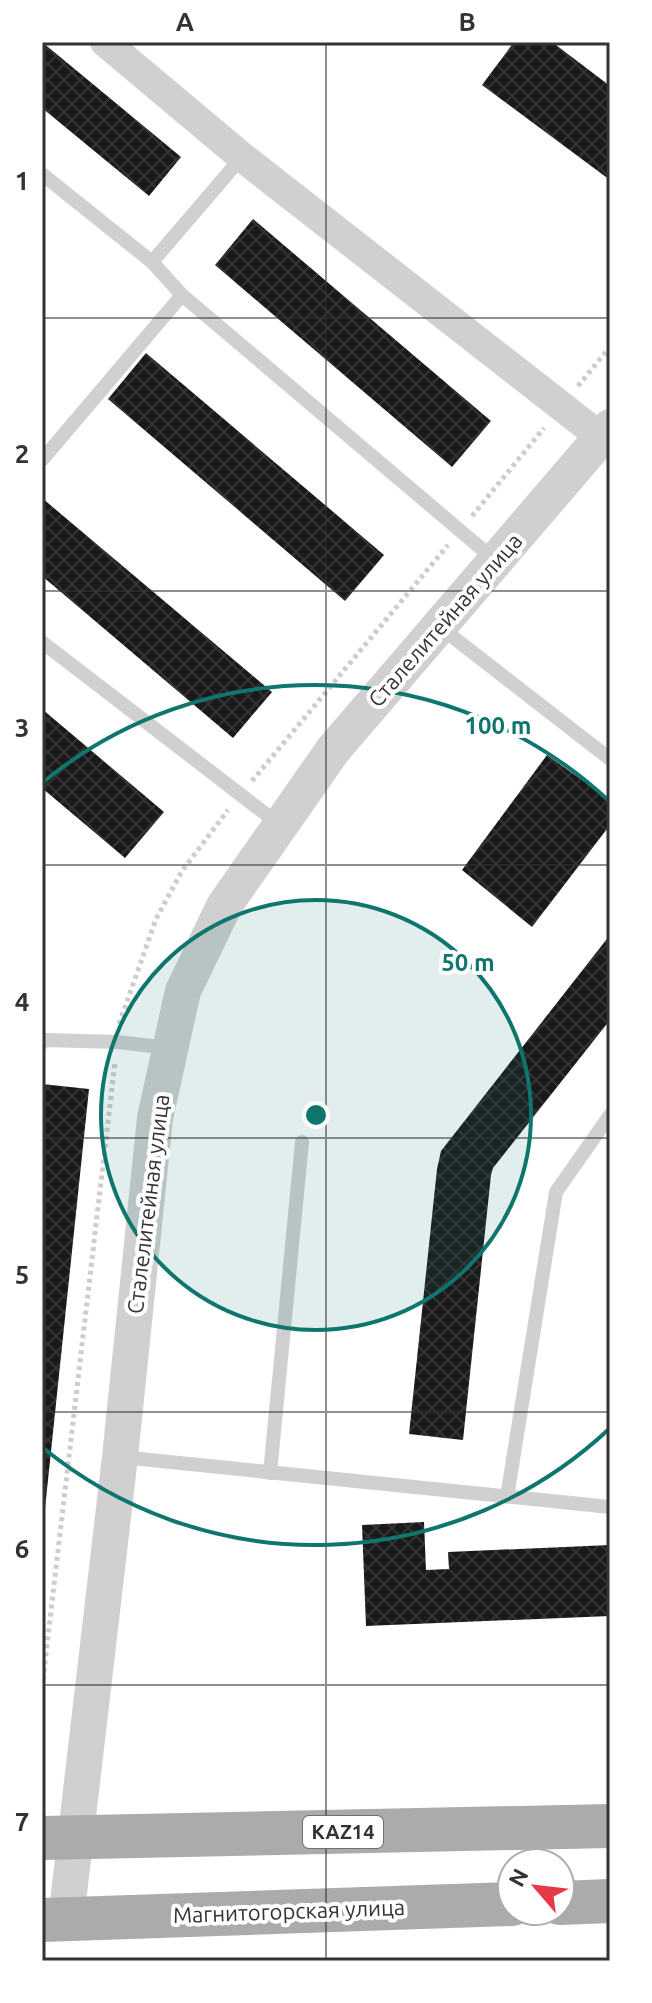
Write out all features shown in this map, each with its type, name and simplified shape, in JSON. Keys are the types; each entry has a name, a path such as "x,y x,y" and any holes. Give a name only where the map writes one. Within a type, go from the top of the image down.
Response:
{"main road":[{"name":"KAZ14","path":"59,1837 610,1826"},
{"path":"576,1902 610,1901"},
{"name":"Магнитогорская улица","path":"54,1919 496,1905"}],"street":[{"path":"105,42 242,157 606,432"},
{"name":"Сталелитейная улица","path":"59,1837 120,1457 155,1118 183,991 224,906 333,750 606,432"},
{"name":"Магнитогорская улица","path":"54,1919 59,1837"}],"lane":[{"path":"152,262 242,157"},
{"path":"42,174 152,262 182,295 496,561"},
{"path":"42,460 182,295"},
{"path":"440,627 610,759"},
{"path":"42,642 280,825"},
{"path":"42,1043 45,1040 117,1042 170,1048"},
{"path":"507,1497 556,1192 610,1115"},
{"path":"270,1473 302,1142"},
{"path":"120,1457 610,1507"}],"building":[{"path":"42,42 181,157 149,196 42,108"},
{"path":"514,42 552,42 610,86 610,180 482,85"},
{"path":"253,219 491,421 452,467 215,265"},
{"path":"146,353 384,555 345,601 108,399"},
{"path":"42,498 272,692 233,738 42,576"},
{"path":"42,709 164,812 125,858 42,788"},
{"path":"547,755 610,800 610,825 532,927 462,870"},
{"path":"610,935 610,1020 493,1168 463,1440 409,1434 441,1151"},
{"path":"42,1084 89,1089 44,1518 42,1518"},
{"path":"424,1522 426,1570 449,1569 448,1552 610,1545 610,1616 366,1626 362,1525"}]}
